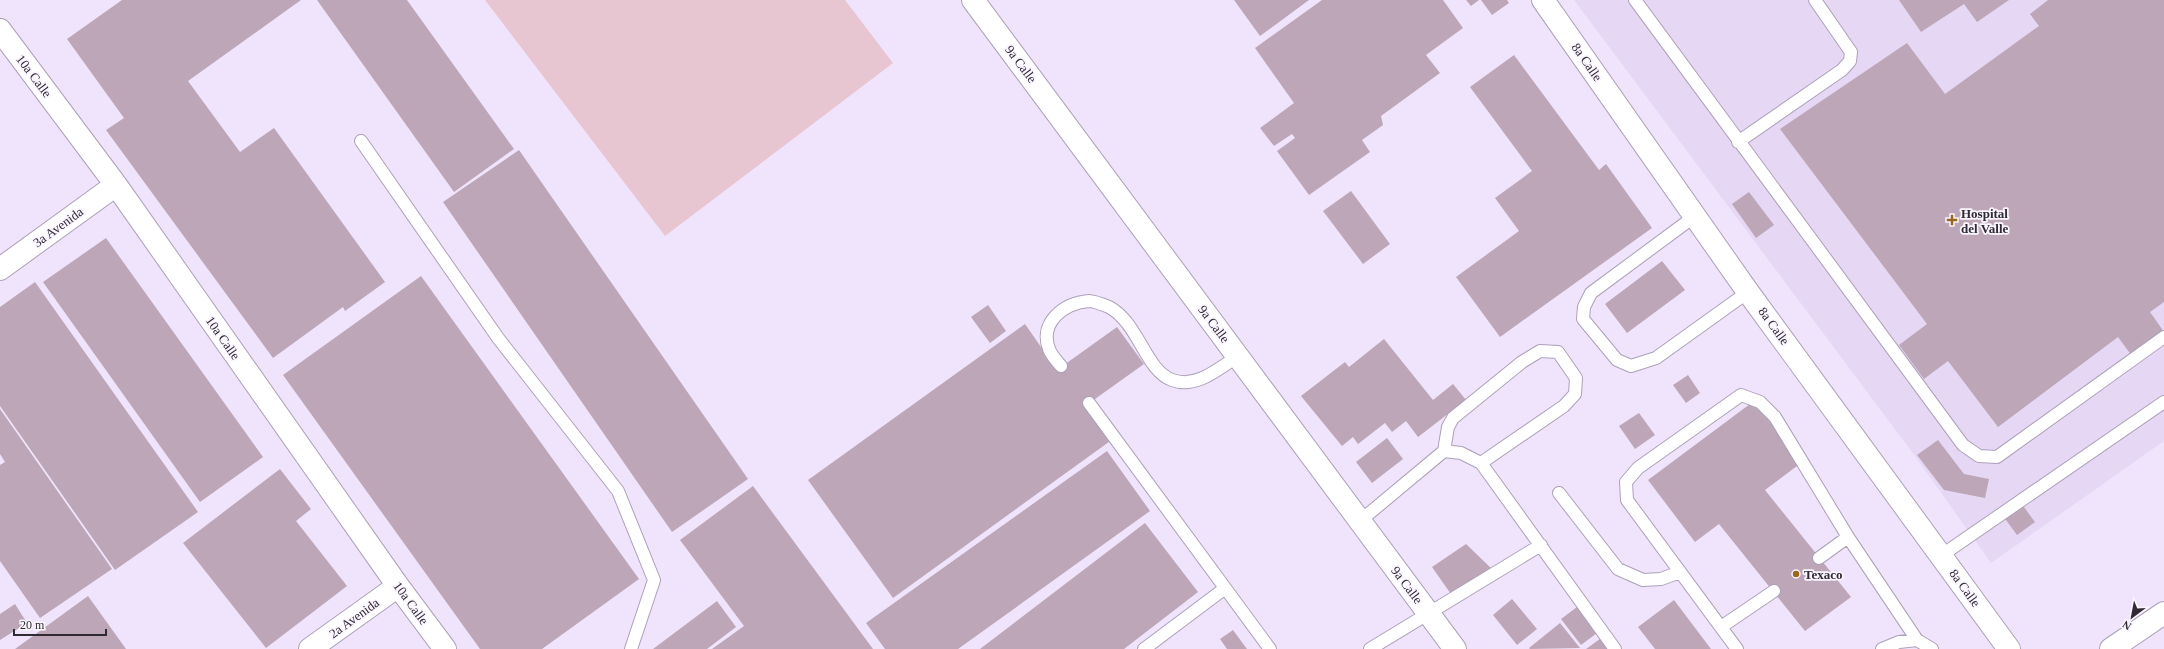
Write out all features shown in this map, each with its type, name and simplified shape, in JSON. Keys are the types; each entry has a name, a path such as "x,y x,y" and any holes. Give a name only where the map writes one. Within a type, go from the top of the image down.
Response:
{"main road":[{"name":"9a Calle","path":"973,0 1455,649"},
{"name":"8a Calle","path":"1543,0 1748,292 2010,649"},
{"name":"10a Calle","path":"0,30 116,185 398,586 445,649"},
{"name":"3a Avenida","path":"0,269 116,185"},
{"name":"2a Avenida","path":"310,649 398,586"},
{"path":"2111,649 2164,613"}],"lane":[{"path":"1635,0 1738,142 1963,444 1979,456 1997,457 2164,337"},
{"path":"1738,142 1842,70 1850,60 1850,52 1815,0"},
{"path":"361,141 498,338 618,491 654,580 631,649"},
{"path":"1695,216 1591,293 1584,308 1583,319 1617,360 1631,366 1656,358 1748,292"},
{"path":"1061,366 1049,350 1046,335 1053,316 1071,306 1090,301 1110,308 1131,326 1159,373 1173,380 1198,381 1238,356"},
{"path":"1360,521 1444,451 1448,428 1453,418 1522,362 1540,351 1558,352 1576,378 1575,394 1564,406 1481,464"},
{"path":"1737,649 1627,500 1626,482 1638,468 1741,395 1760,402 1775,417 1848,537 1917,640 1932,649"},
{"path":"1942,555 2164,402"},
{"path":"1089,403 1224,589 1270,649"},
{"path":"1444,451 1461,453 1481,464 1615,649"},
{"path":"1559,493 1618,569 1643,580 1661,579 1680,572"},
{"path":"1819,558 1848,537"},
{"path":"1370,649 1541,545"},
{"path":"1144,649 1224,589"},
{"path":"1721,627 1774,591"},
{"path":"1882,649 1899,642 1917,640"}],"shaded area":[{"path":"485,0 845,0 893,63 665,236"},
{"name":"Hospital del Valle","path":"1574,0 2164,0 2164,441 1991,563 1915,456"}],"building":[{"path":"122,0 301,0 188,81 240,152 274,128 385,282 345,311 343,307 273,358 106,130 124,118 67,39"},
{"path":"317,0 407,0 514,149 454,192"},
{"path":"1234,0 1309,0 1260,36"},
{"path":"1322,0 1443,0 1463,28 1426,55 1440,73 1381,116 1383,125 1362,140 1370,152 1309,195 1277,151 1295,138 1292,134 1274,146 1260,128 1294,103 1255,48"},
{"path":"1466,0 1479,0 1471,6"},
{"path":"1481,0 1507,0 1509,3 1492,15"},
{"path":"1899,0 2009,0 1977,22 1964,4 1921,32"},
{"path":"2048,0 2164,0 2164,302 2150,312 2164,332 2132,356 2118,337 1998,427 1948,361 1924,379 1899,345 1927,324 1780,129 1907,43 1945,94 2039,26 2030,14"},
{"path":"1514,55 1599,170 1606,164 1652,228 1500,337 1456,277 1519,231 1495,198 1532,171 1470,87"},
{"path":"519,150 748,479 672,532 443,202"},
{"path":"1351,191 1390,244 1363,264 1323,211"},
{"path":"1749,192 1774,225 1756,238 1732,204"},
{"path":"106,238 263,457 200,502 43,282"},
{"path":"1662,261 1685,290 1627,333 1605,304"},
{"path":"421,276 639,579 542,649 480,649 283,375"},
{"path":"35,282 198,512 115,570 0,406 0,307"},
{"path":"988,305 1006,331 990,343 971,317"},
{"path":"1025,324 1057,370 1117,327 1144,364 1088,404 1113,439 893,598 808,480"},
{"path":"1384,339 1433,400 1453,384 1466,400 1418,437 1406,421 1392,432 1385,423 1358,444 1353,437 1342,446 1301,396 1345,362 1349,367"},
{"path":"1688,375 1700,393 1686,403 1673,385"},
{"path":"1754,401 1801,463 1765,490 1851,597 1805,631 1719,524 1695,542 1648,480"},
{"path":"0,409 112,569 40,618 0,561 0,465 5,462 0,454"},
{"path":"1639,413 1655,435 1635,449 1619,426"},
{"path":"1387,438 1403,459 1372,483 1356,462"},
{"path":"1938,440 1964,474 1989,479 1985,498 1944,490 1917,455"},
{"path":"1107,451 1150,511 958,649 885,649 866,623"},
{"path":"280,469 311,509 296,521 347,586 266,648 183,543"},
{"path":"753,486 873,649 712,649 744,626 680,540"},
{"path":"2021,503 2035,522 2017,535 2003,516"},
{"path":"1145,523 1198,592 1124,649 980,649"},
{"path":"1466,544 1492,569 1453,597 1432,567"},
{"path":"88,596 126,649 15,649"},
{"path":"1512,599 1537,629 1517,645 1493,615"},
{"path":"1674,600 1711,649 1655,649 1638,627"},
{"path":"717,601 736,627 707,649 653,649"},
{"path":"15,604 27,623 0,640 0,614"},
{"path":"1577,607 1597,633 1581,645 1561,619"},
{"path":"1560,623 1580,648 1529,648"},
{"path":"1233,630 1247,649 1227,649 1220,639"},
{"path":"1604,636 1613,649 1586,649"}],"place":[{"name":"Hospital del Valle","path":"1952,220"},
{"name":"Texaco","path":"1796,574"}]}
